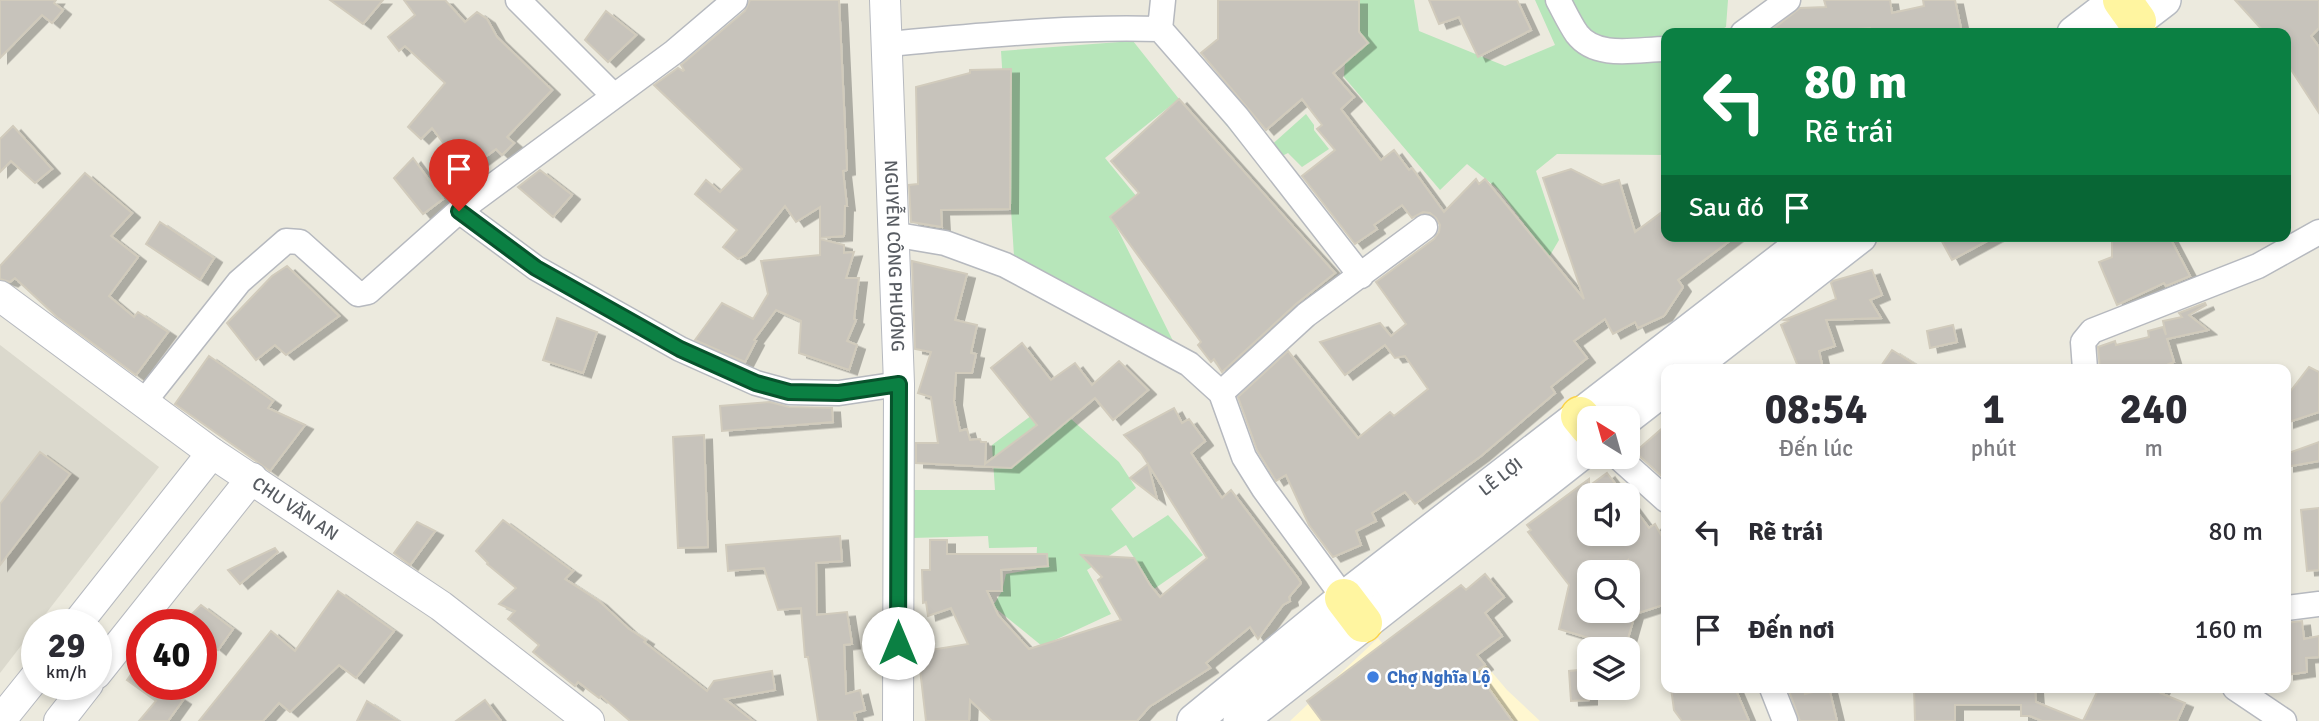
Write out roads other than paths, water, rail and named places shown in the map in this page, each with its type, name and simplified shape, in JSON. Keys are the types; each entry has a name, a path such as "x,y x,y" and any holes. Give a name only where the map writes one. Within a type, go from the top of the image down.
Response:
{"main road":[{"path":"2087,28 2132,11"},
{"name":"LÊ LỢI","path":"1663,364 1805,242"},
{"path":"1695,364 1852,242"},
{"name":"LÊ LỢI","path":"1614,406 1661,366"},
{"path":"1640,407 1661,391"},
{"name":"LÊ LỢI","path":"1194,721 1354,611 1577,437"},
{"name":"LÊ LỢI","path":"1256,716 1354,611"}],"street":[{"path":"518,0 613,95"},
{"path":"143,403 239,282 286,241 300,242 358,294 368,292 459,211 674,52 735,0"},
{"name":"NGUYỄN CÔNG PHƯƠNG","path":"885,0 899,384 898,721"},
{"path":"1163,0 1160,29 1237,117 1361,276"},
{"path":"1558,0 1577,34 1585,42 1605,51 1661,49"},
{"path":"1750,28 1788,0"},
{"path":"887,44 994,34 1116,28 1160,29"},
{"path":"459,211 536,268 680,349 756,383 789,392 826,393 899,384"},
{"path":"1221,393 1306,315 1425,227"},
{"path":"2085,364 2083,342 2092,331 2258,266 2319,232"},
{"path":"892,234 945,243 1004,265 1189,363 1221,393 1244,457 1264,489 1354,611"},
{"name":"CHU VĂN AN","path":"0,296 212,453 441,606 589,721"},
{"path":"89,609 212,453"},
{"path":"1631,469 1661,496"},
{"path":"112,654 252,478"},
{"path":"2291,607 2319,604"},
{"path":"1774,693 1785,721"},
{"path":"0,721 21,695"},
{"path":"2261,697 2284,721"},
{"path":"58,721 75,700"}],"place":[{"name":"Chợ Nghĩa Lộ","path":"1373,677"}]}
